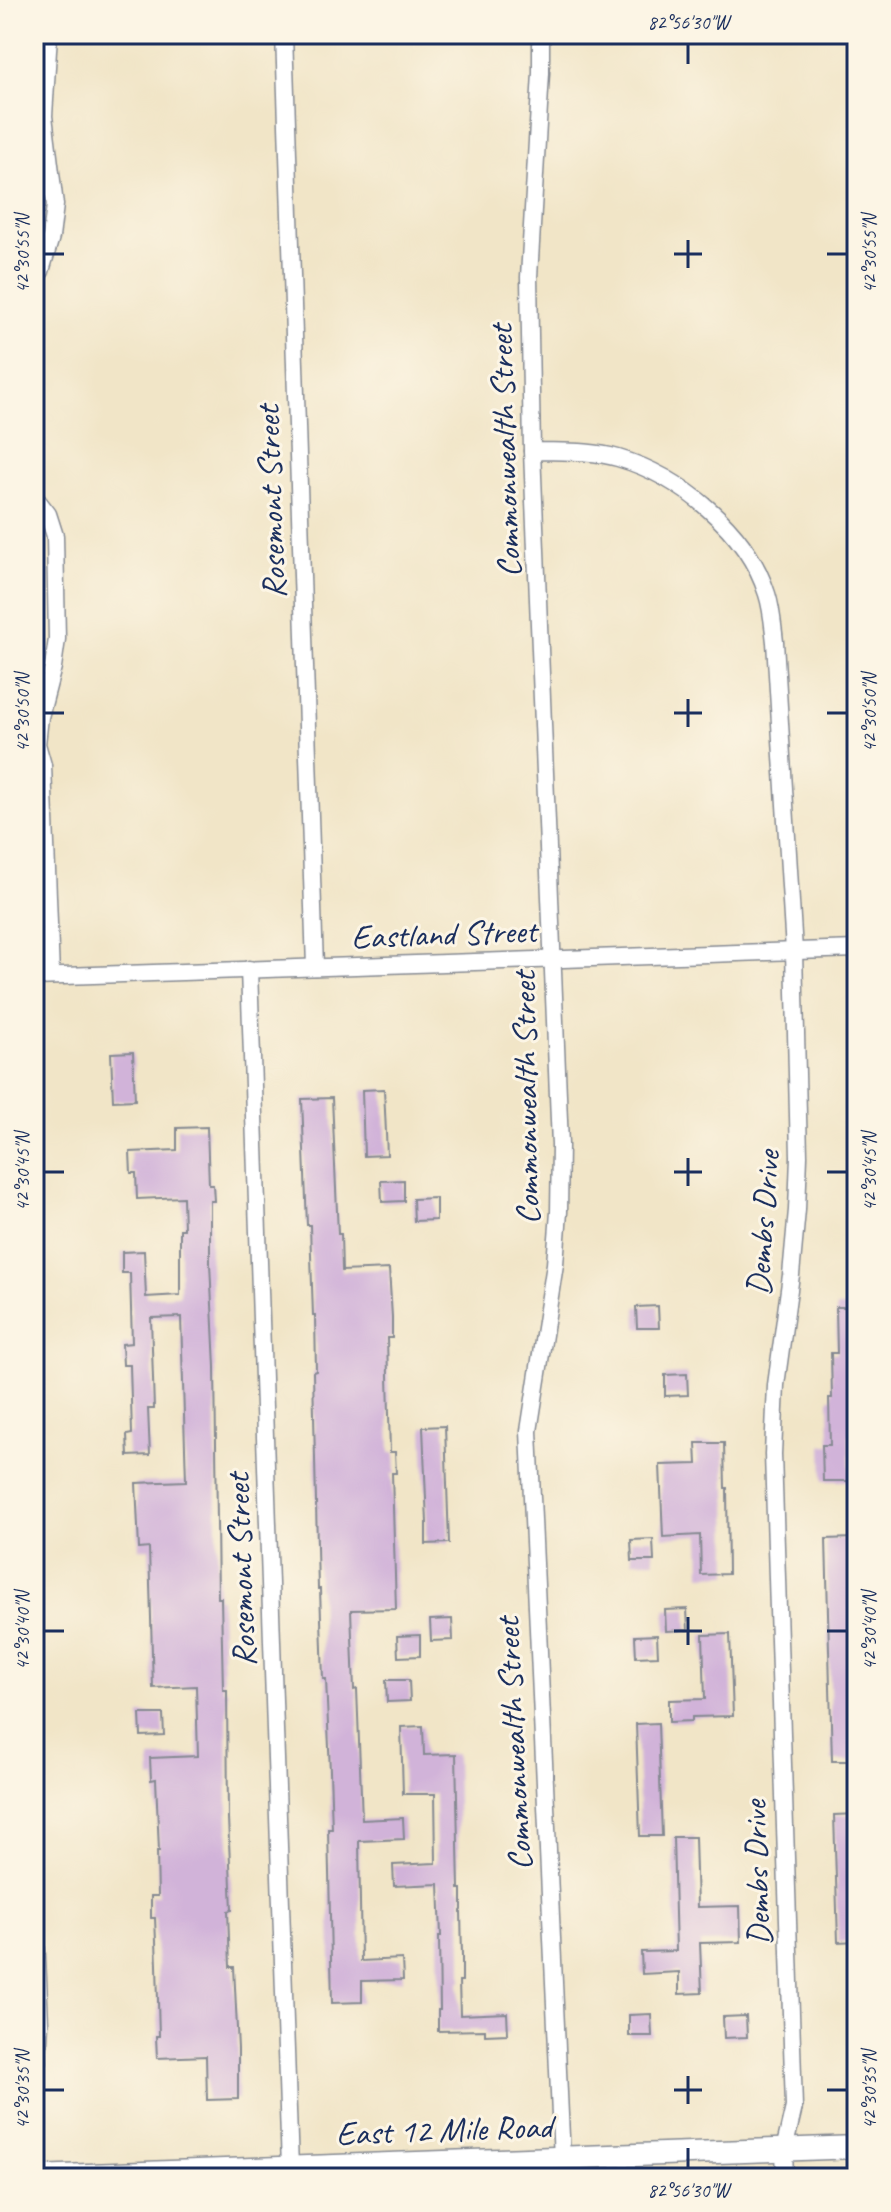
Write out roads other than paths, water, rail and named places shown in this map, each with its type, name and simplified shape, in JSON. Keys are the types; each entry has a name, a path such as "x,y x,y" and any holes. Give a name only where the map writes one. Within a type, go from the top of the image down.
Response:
{"main road":[{"name":"East 12 Mile Road","path":"38,2177 194,2174 290,2168 484,2170 562,2159 857,2147"}],"street":[{"path":"34,279 41,271 51,237 55,205 44,116 49,34"},
{"name":"Rosemont Street","path":"284,34 315,967"},
{"name":"Commonwealth Street","path":"541,34 529,277 532,451 560,1145 555,1264 529,1431 562,2159"},
{"name":"Dembs Drive","path":"532,451 586,452 616,457 668,479 706,505 738,540 757,570 767,595 775,642 794,951 798,1105 797,1210 776,1385 773,1454 794,2107 784,2150 785,2178"},
{"path":"34,496 48,514 55,536 57,639 37,744 43,765 42,976"},
{"name":"Eastland Street","path":"42,976 857,949"},
{"name":"Rosemont Street","path":"249,969 290,2168"}],"lane":[{"path":"34,1804 44,2023 42,2061 34,2063"}]}
